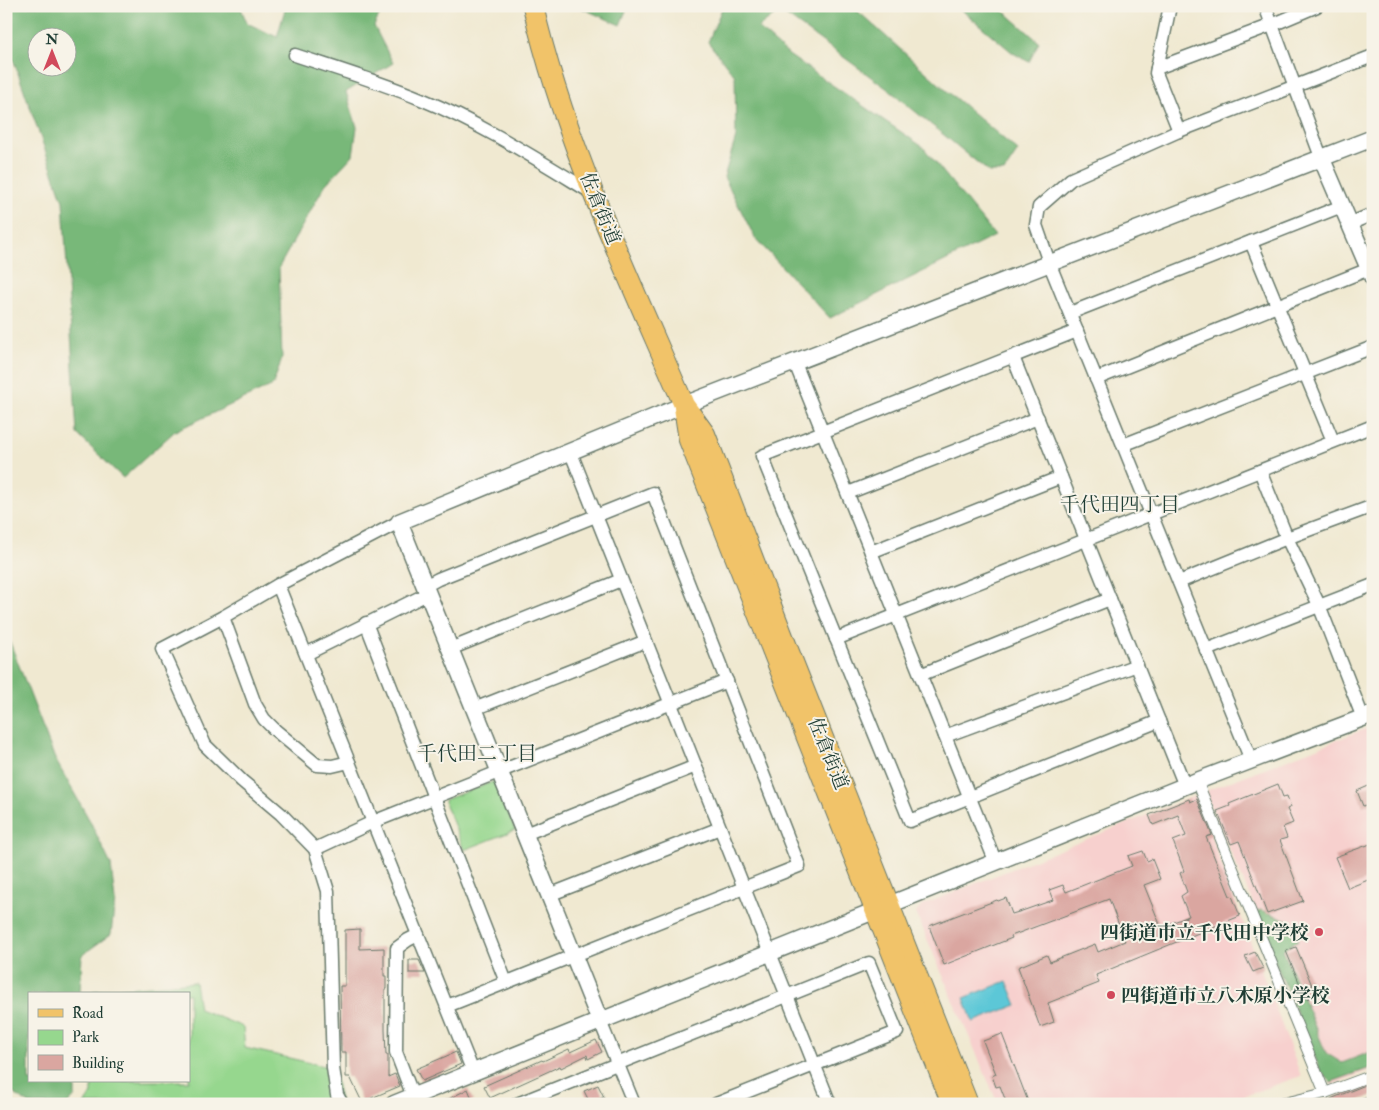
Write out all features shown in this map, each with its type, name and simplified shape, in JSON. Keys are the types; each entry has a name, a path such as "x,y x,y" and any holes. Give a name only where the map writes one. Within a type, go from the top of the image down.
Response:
{"main road":[{"name":"佐倉街道","path":"533,6 541,42 552,77 594,194 684,405 689,440 882,908 968,1104"},
{"name":"佐倉街道","path":"882,908 952,1104"}],"street":[{"path":"1170,6 1156,73 1179,131"},
{"path":"1096,379 1278,306 1371,274 1321,157 1264,6"},
{"path":"1157,68 1272,26 1317,6"},
{"path":"295,55 421,99 521,150 594,194"},
{"path":"1251,760 1050,264 1036,225 1039,207 1071,179 1179,131 1373,56"},
{"path":"342,1104 337,1095 333,1068 328,892 314,849 281,814 242,781 205,745 162,649 278,585 399,522 684,405 1373,138"},
{"path":"1070,313 1342,206"},
{"path":"1349,224 1373,214"},
{"path":"1251,242 1333,441"},
{"path":"1077,332 762,456 910,821 1159,721"},
{"path":"1123,445 1373,347"},
{"path":"1013,357 1159,721 1191,784 1325,1093"},
{"path":"795,363 996,863"},
{"path":"848,493 1038,418"},
{"path":"836,639 1373,426"},
{"path":"571,453 830,1104"},
{"path":"394,1104 414,1100 473,1072 1251,760 1368,716 1260,471"},
{"path":"871,552 1061,477"},
{"path":"306,654 426,590 438,579 653,493 799,866 447,1006"},
{"path":"1179,582 1373,506"},
{"path":"399,522 634,1104"},
{"path":"450,648 622,580"},
{"path":"278,585 473,1072"},
{"path":"1206,650 1373,585"},
{"path":"920,675 1110,600"},
{"path":"223,617 255,704 264,719 317,765 332,766 349,762"},
{"path":"366,623 506,982"},
{"path":"474,709 646,641"},
{"path":"945,736 1137,665"},
{"path":"314,849 374,822 727,682"},
{"path":"524,834 696,766"},
{"path":"549,895 720,828"},
{"path":"414,1100 396,1052 397,948 418,935"},
{"path":"518,1104 869,963 897,1032 716,1104"},
{"path":"1284,1103 1325,1093 1373,1075"}],"shaded area":[{"name":"四街道市立千代田中学校","path":"1373,726 1373,1069 1332,1085 1206,795 1208,790"},
{"name":"四街道市立八木原小学校","path":"1196,797 1301,1076 1220,1104 998,1104 916,913 922,905"}],"green space":[{"path":"13,6 240,6 247,23 277,37 286,6 384,6 374,26 393,63 346,92 357,127 353,155 325,185 279,267 282,358 273,385 175,431 123,478 77,434 63,201 6,39 6,25"},
{"path":"577,6 628,6 620,25"},
{"path":"723,6 852,6 947,91 1018,151 1004,172 989,172 889,90 780,11 758,28 790,56 923,147 995,236 830,318 755,238 724,177 736,137 735,76 708,42"},
{"path":"957,6 998,6 1039,42 1029,62 1013,53"},
{"path":"6,632 55,759 90,821 111,865 115,901 111,934 82,955 80,992 28,992 28,1082 75,1082 75,1096 68,1104 29,1104 6,1088"},
{"path":"495,781 515,830 464,850 444,800"},
{"path":"1261,910 1290,921 1298,940 1283,950 1326,1053 1342,1063 1373,1051 1373,1067 1331,1082 1321,1072 1255,912"},
{"path":"195,982 199,1009 243,1027 245,1048 333,1068 341,1104 84,1104 92,1094 92,1082 190,1082 190,992 94,991"}],"water":[{"path":"1007,981 1017,1005 973,1022 964,998"}],"building":[{"path":"1278,784 1283,797 1287,796 1291,807 1287,809 1293,823 1283,827 1287,838 1280,840 1303,901 1267,914 1239,841 1231,844 1217,811 1230,806 1229,804"},
{"path":"1373,784 1373,802 1363,806 1357,791"},
{"path":"1189,799 1190,802 1197,799 1212,835 1206,837 1240,916 1096,975 1099,983 1048,1003 1054,1022 1040,1027 1018,967 1047,955 1050,962 1095,944 1098,952 1125,941 1109,899 1011,936 1012,938 944,965 929,926 1006,898 1012,914 1022,911 1053,900 1049,890 1063,885 1066,892 1132,866 1128,856 1143,851 1147,861 1152,859 1160,879 1144,885 1161,927 1189,916 1181,896 1187,892 1180,873 1184,871 1173,841 1186,836 1178,815 1153,825 1149,815"},
{"path":"1373,843 1373,878 1348,888 1335,857"},
{"path":"360,929 360,949 384,948 384,976 386,976 385,1030 388,1077 395,1074 400,1086 362,1102 350,1077 346,1077 346,1052 341,1052 340,986 345,986 345,930"},
{"path":"1296,947 1316,995 1306,999 1286,951"},
{"path":"1255,952 1263,968 1253,972 1245,956"},
{"path":"409,960 419,960 425,973 409,973"},
{"path":"1002,1034 1029,1104 1007,1104 1000,1086 996,1087 992,1076 996,1074 983,1041"},
{"path":"596,1040 602,1052 588,1059 587,1055 490,1098 484,1086 542,1060 569,1049 570,1052"},
{"path":"456,1052 461,1064 422,1081 416,1069"},
{"path":"1373,1082 1373,1095 1350,1104 1318,1104"},
{"path":"598,1085 604,1097 590,1103 584,1091"},
{"path":"468,1089 473,1101 467,1104 439,1104"}],"place":[{"name":"四街道市立千代田中学校","path":"1319,932"},
{"name":"四街道市立八木原小学校","path":"1111,995"}],"district":[{"name":"千代田四丁目","path":"1120,504"},
{"name":"千代田二丁目","path":"477,753"}]}
